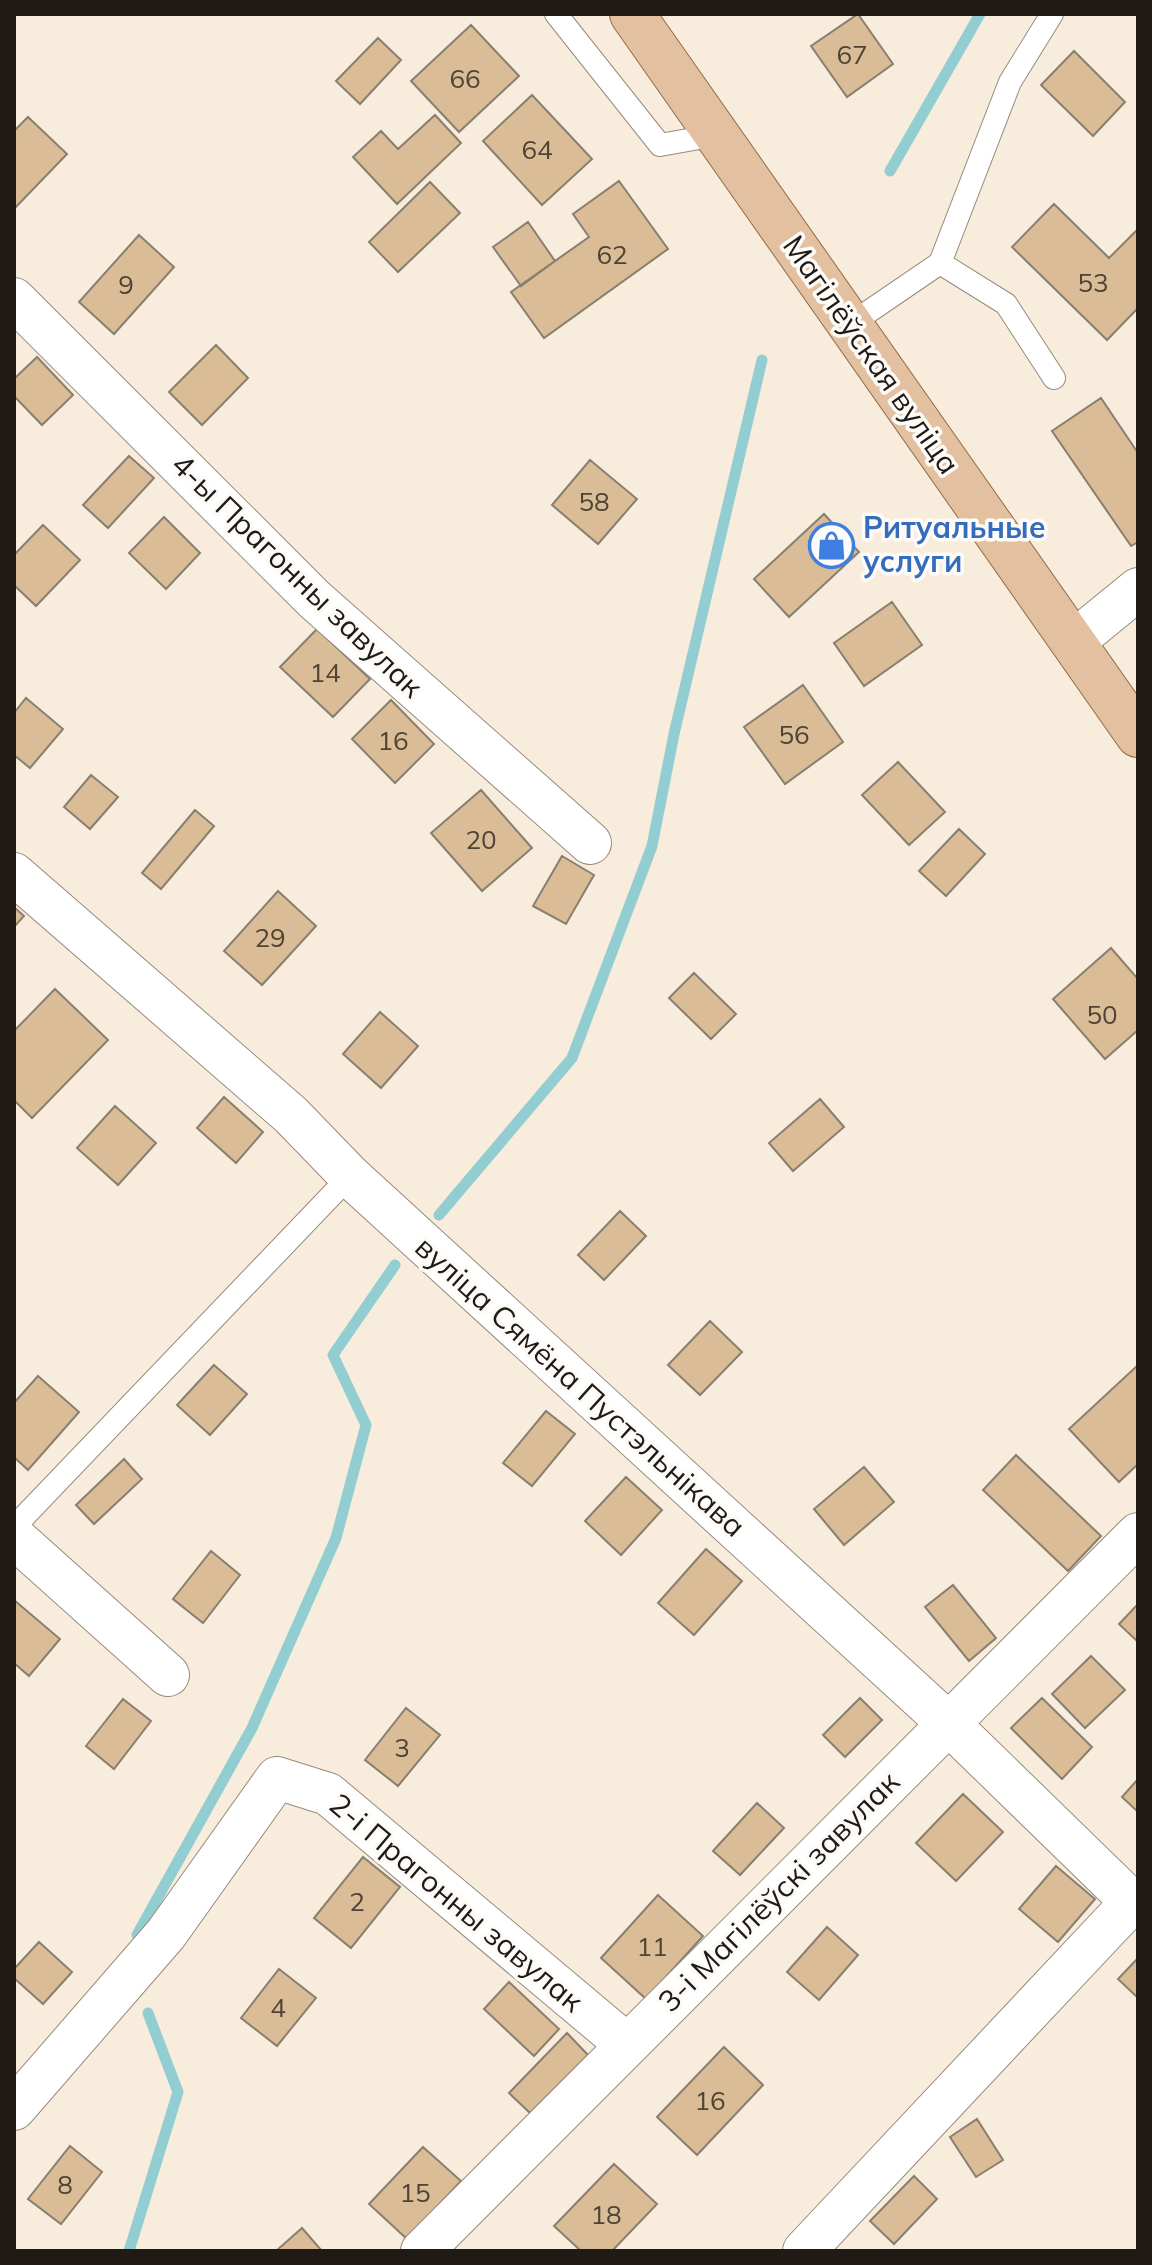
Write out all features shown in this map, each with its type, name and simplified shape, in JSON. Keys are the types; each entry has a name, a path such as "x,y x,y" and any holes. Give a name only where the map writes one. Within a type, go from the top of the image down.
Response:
{"main road":[{"name":"Магілёўская вуліца","path":"632,14 1138,735"}],"street":[{"name":"4-ы Прагонны завулак","path":"14,299 314,599 590,843"},
{"path":"1073,642 1138,589"},
{"name":"вуліца Сямёна Пустэльнікава","path":"14,874 291,1115 350,1176 949,1724 1135,1905"},
{"name":"3-і Магілёўскі завулак","path":"422,2251 1138,1534"},
{"path":"14,1537 168,1675"},
{"name":"2-і Прагонны завулак","path":"14,2109 166,1934 277,1778 328,1794 626,2044"},
{"path":"804,2251 1135,1905"}],"lane":[{"path":"556,14 660,145 716,135"},
{"path":"849,325 940,263 1010,82 1052,14"},
{"path":"940,263 1006,304 1054,378"},
{"path":"14,1527 350,1176"}],"building":[{"path":"858,14 893,64 847,97 811,46"},
{"path":"471,25 519,76 459,132 411,81"},
{"path":"378,38 401,60 360,104 336,81"},
{"path":"1074,51 1125,102 1093,136 1041,85"},
{"path":"532,95 592,159 542,205 483,141"},
{"path":"435,115 461,143 397,204 353,157 381,131 398,149"},
{"path":"28,117 67,154 14,209 14,131"},
{"path":"619,181 668,249 544,338 511,292 589,237 573,214"},
{"path":"430,182 460,213 398,272 369,242"},
{"path":"1054,204 1109,258 1138,229 1138,308 1107,340 1012,247"},
{"path":"528,222 555,261 521,286 493,247"},
{"path":"139,235 174,267 114,334 79,302"},
{"path":"216,345 248,378 202,425 169,392"},
{"path":"37,357 73,395 42,425 14,396 14,379"},
{"path":"1101,398 1138,453 1138,542 1131,546 1052,431"},
{"path":"129,456 154,478 108,528 83,505"},
{"path":"590,460 637,499 598,544 552,505"},
{"path":"824,514 859,552 789,617 754,579"},
{"path":"164,517 200,553 166,589 129,553"},
{"path":"43,525 80,560 36,606 14,585 14,555"},
{"path":"892,602 922,645 864,686 834,643"},
{"path":"317,629 370,679 333,717 280,667"},
{"path":"803,685 843,742 785,784 744,727"},
{"path":"26,698 63,729 30,768 14,755 14,713"},
{"path":"391,700 434,744 395,783 352,739"},
{"path":"898,762 945,812 909,845 862,795"},
{"path":"91,775 118,797 90,829 64,807"},
{"path":"481,790 532,848 482,891 431,833"},
{"path":"195,810 214,826 161,889 142,873"},
{"path":"959,829 985,854 946,896 919,871"},
{"path":"562,856 594,875 566,924 533,906"},
{"path":"278,891 316,926 262,985 224,951"},
{"path":"14,907 24,916 14,927"},
{"path":"1111,948 1138,979 1138,1030 1105,1059 1053,999"},
{"path":"694,973 736,1014 711,1039 669,998"},
{"path":"55,989 108,1040 32,1118 14,1100 14,1031"},
{"path":"380,1012 418,1046 381,1088 343,1054"},
{"path":"224,1097 263,1132 236,1163 197,1128"},
{"path":"820,1099 844,1127 793,1171 769,1143"},
{"path":"115,1106 156,1143 118,1185 77,1148"},
{"path":"620,1211 646,1236 604,1280 578,1255"},
{"path":"710,1321 742,1352 700,1395 668,1365"},
{"path":"214,1365 247,1394 210,1435 177,1405"},
{"path":"1138,1365 1138,1464 1119,1482 1069,1429"},
{"path":"38,1376 79,1412 28,1470 14,1457 14,1403"},
{"path":"546,1411 575,1434 532,1486 503,1463"},
{"path":"1016,1455 1101,1536 1068,1571 983,1490"},
{"path":"124,1459 142,1479 94,1524 76,1505"},
{"path":"864,1467 894,1502 844,1545 814,1509"},
{"path":"626,1477 662,1510 621,1555 585,1521"},
{"path":"706,1549 742,1581 694,1635 658,1603"},
{"path":"211,1551 240,1575 203,1623 173,1599"},
{"path":"953,1585 996,1638 969,1661 925,1607"},
{"path":"14,1600 60,1639 29,1676 14,1663"},
{"path":"1138,1604 1138,1642 1119,1624"},
{"path":"1091,1656 1125,1690 1085,1728 1052,1694"},
{"path":"860,1698 882,1720 845,1757 823,1735"},
{"path":"1042,1698 1092,1747 1062,1779 1011,1728"},
{"path":"123,1699 151,1721 114,1769 86,1746"},
{"path":"406,1708 440,1735 398,1786 365,1760"},
{"path":"1138,1779 1138,1812 1122,1797"},
{"path":"963,1794 1003,1832 956,1881 916,1843"},
{"path":"757,1803 784,1828 740,1875 713,1851"},
{"path":"363,1857 400,1887 351,1948 314,1918"},
{"path":"1056,1866 1095,1899 1058,1942 1019,1909"},
{"path":"658,1895 703,1936 646,1999 601,1958"},
{"path":"827,1927 858,1955 819,2000 787,1972"},
{"path":"39,1942 72,1972 43,2004 14,1978 14,1969"},
{"path":"1138,1958 1138,1998 1118,1979"},
{"path":"279,1969 316,1998 277,2046 241,2018"},
{"path":"509,1982 559,2029 534,2056 484,2009"},
{"path":"567,2033 588,2055 530,2113 509,2093"},
{"path":"724,2047 763,2085 697,2155 657,2117"},
{"path":"977,2119 1003,2160 976,2177 950,2137"},
{"path":"70,2146 102,2172 61,2224 28,2199"},
{"path":"423,2147 461,2181 407,2239 369,2204"},
{"path":"614,2164 657,2204 612,2251 581,2251 554,2226"},
{"path":"914,2176 937,2199 894,2244 870,2221"},
{"path":"302,2228 322,2251 276,2251"}],"waterway":[{"path":"890,171 980,14"},
{"path":"439,1215 572,1058 652,846 674,734 762,360"},
{"path":"137,1935 252,1728 336,1538 366,1425 333,1355 395,1265"},
{"path":"129,2251 178,2092 148,2013"}],"place":[{"name":"Ритуальные услуги","path":"832,545"}]}
